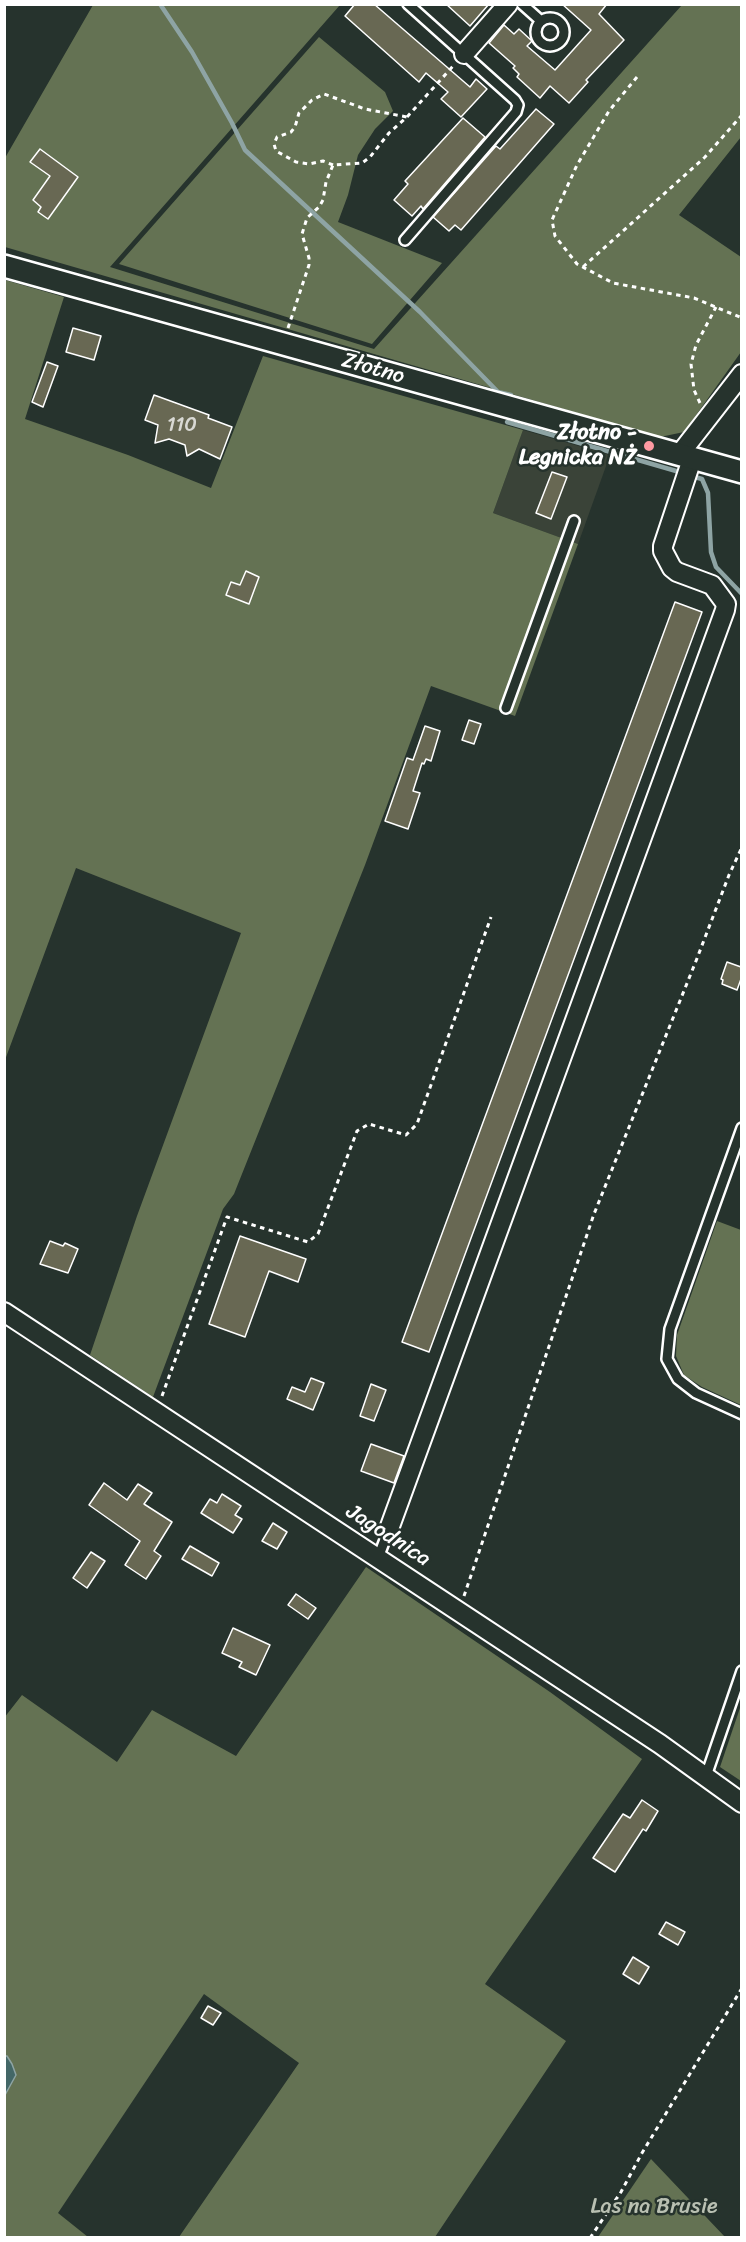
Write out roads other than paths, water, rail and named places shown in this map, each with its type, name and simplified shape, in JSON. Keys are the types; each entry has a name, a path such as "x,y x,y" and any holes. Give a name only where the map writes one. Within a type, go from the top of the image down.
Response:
{"street":[{"path":"464,54 508,4"},
{"name":"Złotno","path":"4,266 686,466 741,472"},
{"path":"389,1529 726,610 726,604 712,585 672,568 663,551 663,546 686,466 708,417 741,374"},
{"name":"Jagodnica","path":"4,1312 706,1776 741,1803"}],"lane":[{"path":"405,240 516,112 518,105 408,4"},
{"path":"522,4 541,21"},
{"path":"506,708 574,521"},
{"path":"741,1128 670,1329 667,1359 678,1379 696,1393 741,1414"},
{"path":"378,1558 389,1529"},
{"path":"706,1776 741,1671"}],"water":[{"path":"5,2056 12,2064 16,2075 5,2095"}],"waterway":[{"path":"160,4 192,52 245,150 420,312 498,392 511,395"},
{"path":"507,422 683,473"},
{"path":"691,476 702,479 708,493 711,552 716,567 742,594"}],"place":[{"name":"Złotno - Legnicka NŻ","path":"649,446"}],"park label":[{"name":"Las na Brusie","path":"654,2207"}]}
